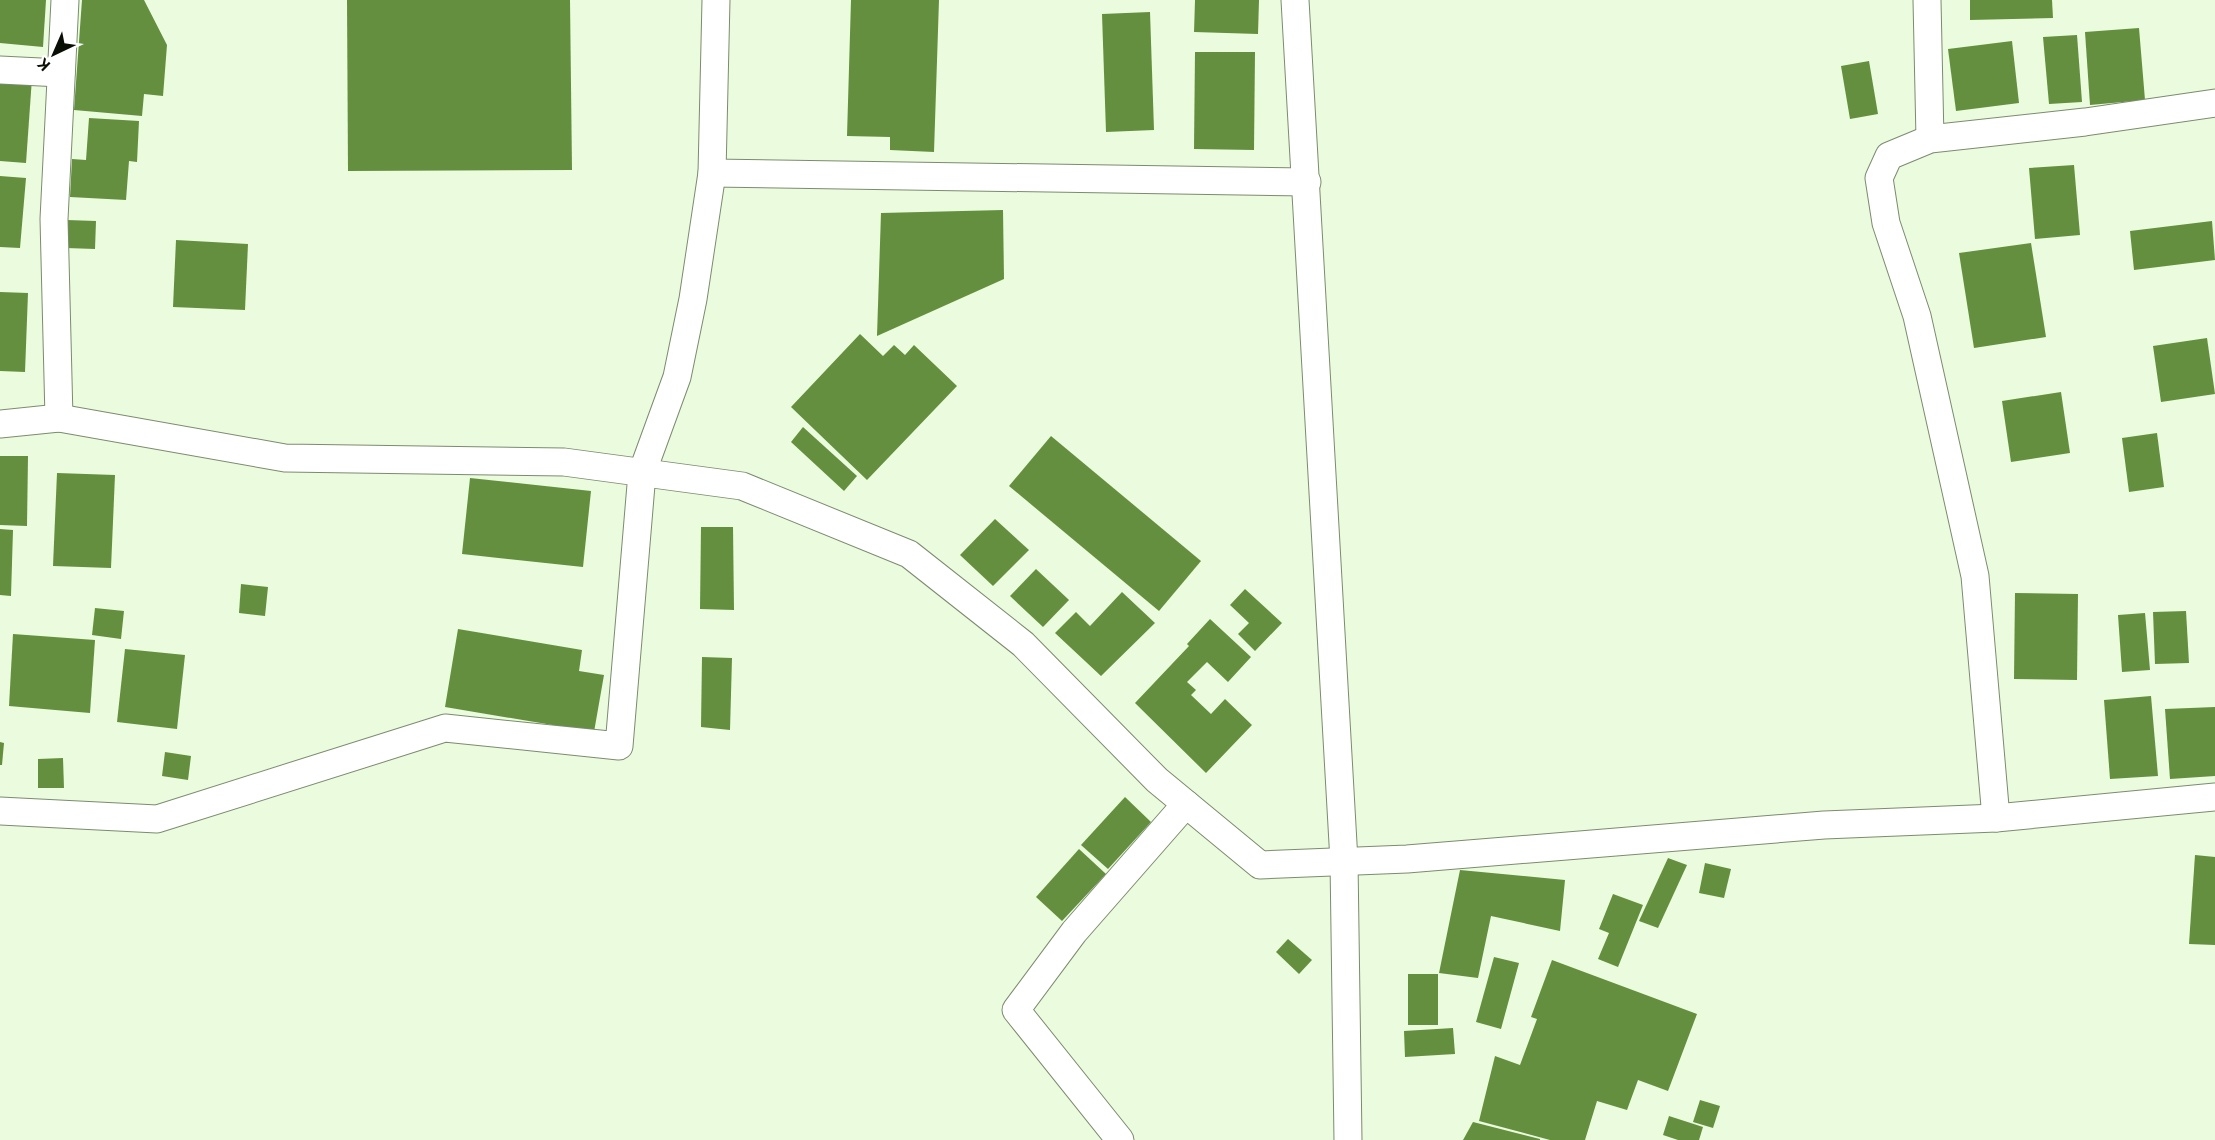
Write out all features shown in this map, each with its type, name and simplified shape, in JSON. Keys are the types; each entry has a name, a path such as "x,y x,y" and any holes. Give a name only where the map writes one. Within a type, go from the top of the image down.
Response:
{"street":[{"path":"59,418 54,219 65,0"},
{"path":"0,811 157,819 445,728 619,746 642,473 677,377 693,298 712,173 716,0"},
{"path":"1295,0 1344,861 1348,1140"},
{"path":"1927,0 1930,139"},
{"path":"0,70 61,73"},
{"path":"1996,818 1975,576 1917,316 1886,224 1879,178 1889,156 1930,139 2085,122 2215,103"},
{"path":"712,173 1307,182"},
{"path":"0,424 59,418 285,458 564,462 742,486 909,554 1023,644 1157,780 1260,865 1407,859 1824,825 1996,818 2215,797"},
{"path":"1120,1140 1016,1010 1074,932 1186,804"}],"building":[{"path":"0,0 46,0 43,47 0,43"},
{"path":"82,0 144,0 167,45 163,96 144,94 142,116 74,110"},
{"path":"347,0 570,0 572,170 348,171"},
{"path":"851,0 939,0 934,152 890,150 890,137 847,136"},
{"path":"1195,0 1259,0 1258,34 1194,32"},
{"path":"1970,0 2052,0 2053,18 1970,20"},
{"path":"1150,12 1154,130 1106,132 1102,14"},
{"path":"2139,28 2145,100 2090,105 2085,32"},
{"path":"2077,35 2082,102 2049,104 2043,37"},
{"path":"2012,41 2019,103 1956,111 1948,49"},
{"path":"1195,52 1255,52 1254,150 1194,149"},
{"path":"1869,61 1878,114 1850,119 1841,66"},
{"path":"0,77 32,78 26,163 0,161"},
{"path":"89,118 139,121 137,162 129,161 126,200 70,197 72,159 86,160"},
{"path":"2074,165 2080,235 2035,239 2029,168"},
{"path":"0,176 26,178 20,248 0,247"},
{"path":"1003,210 1004,279 877,336 881,213"},
{"path":"67,220 96,221 95,249 66,248"},
{"path":"2212,221 2215,260 2134,270 2130,231"},
{"path":"176,240 248,244 245,310 173,307"},
{"path":"2031,243 2046,337 1974,348 1959,253"},
{"path":"0,292 28,293 25,372 0,371"},
{"path":"860,334 883,356 894,345 905,355 914,345 957,386 867,480 791,407"},
{"path":"2207,338 2215,394 2161,402 2153,346"},
{"path":"2061,392 2070,453 2011,462 2002,401"},
{"path":"803,427 857,476 844,491 791,442"},
{"path":"2157,433 2164,487 2129,492 2122,438"},
{"path":"1051,436 1201,561 1159,611 1009,486"},
{"path":"0,456 28,456 27,526 0,525"},
{"path":"57,473 115,475 111,568 53,566"},
{"path":"470,478 591,491 583,567 462,554"},
{"path":"995,519 1029,550 993,586 960,555"},
{"path":"701,527 733,527 734,610 700,609"},
{"path":"0,529 13,530 11,596 0,595"},
{"path":"1036,569 1069,600 1043,627 1010,596"},
{"path":"241,584 268,587 265,616 239,613"},
{"path":"1245,589 1282,623 1255,651 1238,634 1249,623 1230,605"},
{"path":"1122,592 1155,623 1101,676 1055,633 1076,612 1090,626"},
{"path":"2015,593 2078,594 2077,680 2014,679"},
{"path":"95,608 124,611 121,639 92,635"},
{"path":"2186,611 2189,663 2155,664 2153,612"},
{"path":"2145,613 2150,670 2122,672 2118,615"},
{"path":"1210,619 1251,657 1228,682 1207,662 1187,682 1196,690 1191,695 1211,714 1225,699 1252,725 1206,773 1135,703 1189,646 1187,644"},
{"path":"458,629 582,650 579,671 604,675 594,732 445,707"},
{"path":"13,634 95,640 90,713 9,706"},
{"path":"125,649 185,655 177,729 117,722"},
{"path":"702,657 732,658 730,730 701,727"},
{"path":"2151,696 2158,776 2110,779 2104,700"},
{"path":"2215,707 2215,776 2170,779 2165,709"},
{"path":"0,742 4,743 2,765 0,765"},
{"path":"165,752 191,756 188,780 162,776"},
{"path":"63,758 64,788 38,788 38,759"},
{"path":"1125,797 1151,822 1108,869 1081,845"},
{"path":"1079,849 1106,874 1062,921 1036,897"},
{"path":"2195,855 2215,857 2215,945 2189,944"},
{"path":"1668,858 1687,865 1658,928 1639,921"},
{"path":"1705,863 1731,869 1724,898 1699,893"},
{"path":"1460,870 1565,880 1560,931 1491,916 1478,978 1439,973"},
{"path":"1613,894 1643,905 1618,967 1598,959 1609,933 1599,929"},
{"path":"1288,939 1312,960 1299,974 1276,952"},
{"path":"1494,957 1519,963 1501,1029 1476,1022"},
{"path":"1552,960 1697,1014 1668,1091 1638,1080 1627,1110 1597,1101 1585,1140 1550,1140 1479,1121 1495,1056 1520,1065 1537,1019 1531,1017"},
{"path":"1408,974 1438,974 1438,1025 1408,1025"},
{"path":"1453,1028 1455,1054 1405,1057 1404,1031"},
{"path":"1700,1100 1720,1106 1713,1128 1693,1122"},
{"path":"1669,1116 1703,1127 1699,1140 1678,1140 1663,1135"},
{"path":"1473,1122 1540,1139 1540,1140 1463,1140"}]}
